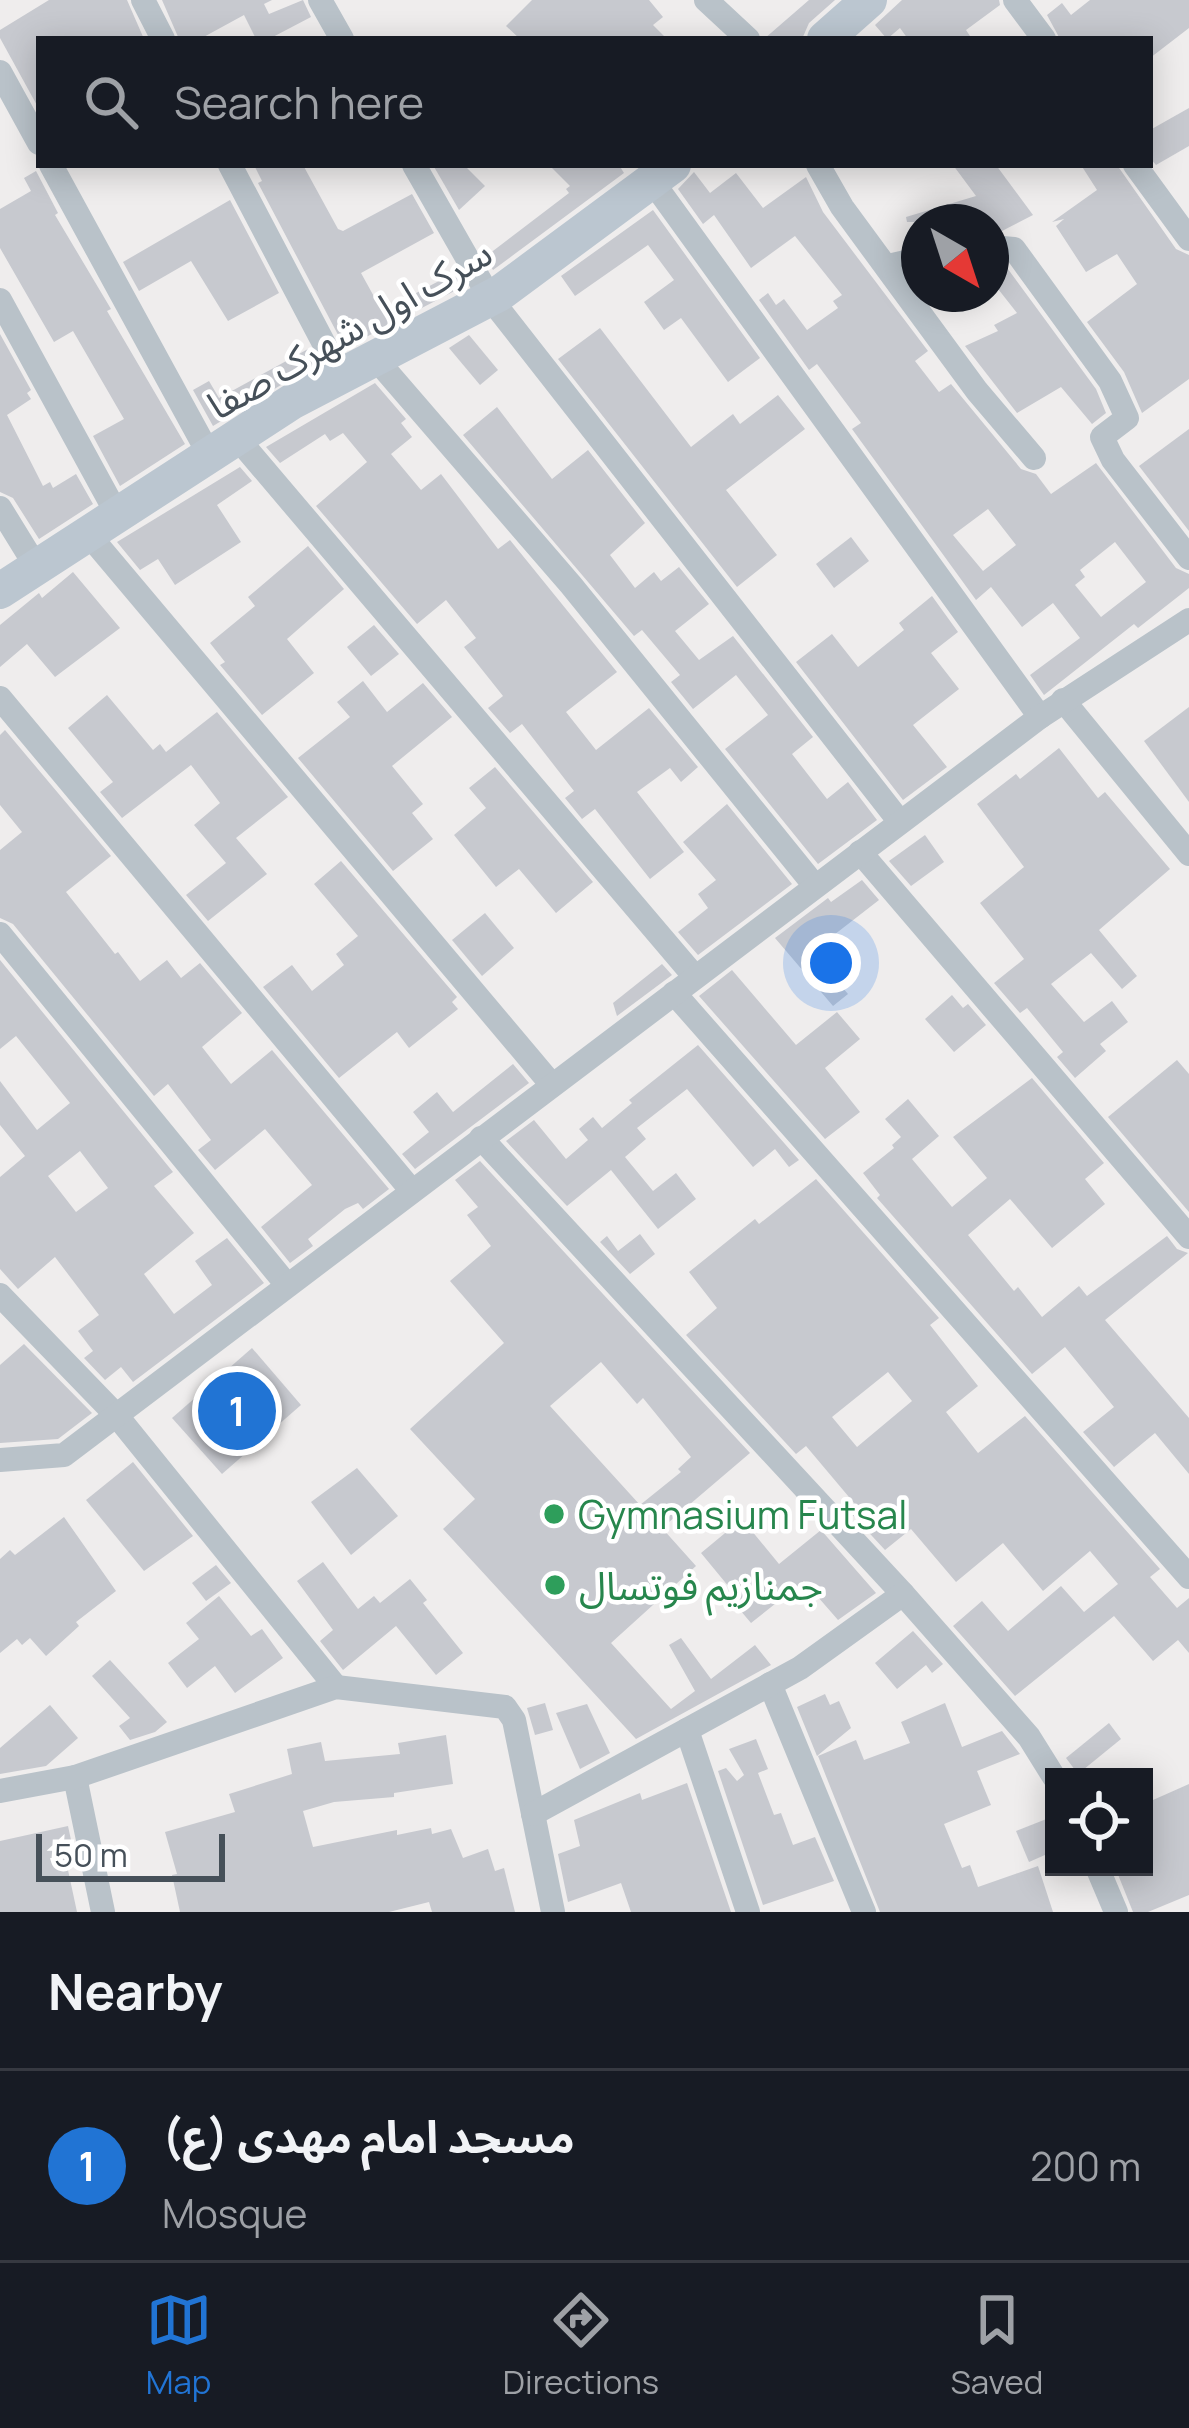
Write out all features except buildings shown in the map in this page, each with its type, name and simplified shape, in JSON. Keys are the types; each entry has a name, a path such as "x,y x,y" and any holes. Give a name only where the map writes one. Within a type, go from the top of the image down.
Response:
{"street":[{"path":"142,0 161,36"},
{"path":"320,0 340,36"},
{"path":"706,0 745,36"},
{"path":"828,36 869,0"},
{"path":"1016,0 1042,36"},
{"path":"0,72 36,138"},
{"path":"53,168 224,448 1189,1576"},
{"path":"232,168 341,376"},
{"path":"416,168 490,298 900,822"},
{"path":"820,168 842,207 977,391 1034,458"},
{"path":"1137,168 1189,239"},
{"path":"663,173 1040,717"},
{"name":"سرک اول شهرک صفا","path":"0,591 293,401 490,298 663,173"},
{"path":"1009,249 1014,249 1110,381 1127,418 1102,437 1113,460 1189,558"},
{"path":"888,266 901,263"},
{"path":"0,300 104,525 552,1085"},
{"path":"375,358 571,586 815,886"},
{"path":"0,508 37,568"},
{"path":"0,1460 64,1455 1040,717 1189,620"},
{"path":"0,698 412,1191"},
{"path":"1063,700 1189,854"},
{"path":"860,852 1189,1237"},
{"path":"0,934 287,1285"},
{"path":"482,1138 903,1594 1029,1737 1048,1768"},
{"path":"0,1295 117,1416 336,1687"},
{"path":"533,1814 800,1668 903,1594"},
{"path":"770,1684 864,1912"},
{"path":"0,1791 75,1777 336,1687 505,1707 514,1720 553,1912"},
{"path":"686,1730 748,1912"},
{"path":"75,1777 103,1912"},
{"path":"1101,1876 1116,1912"}],"place":[{"name":"(مسجد امام مهدی (ع","path":"237,1411"},
{"name":"Gymnasium Futsal","path":"554,1514"},
{"name":"جمنازیم فوتسال","path":"555,1585"}]}
